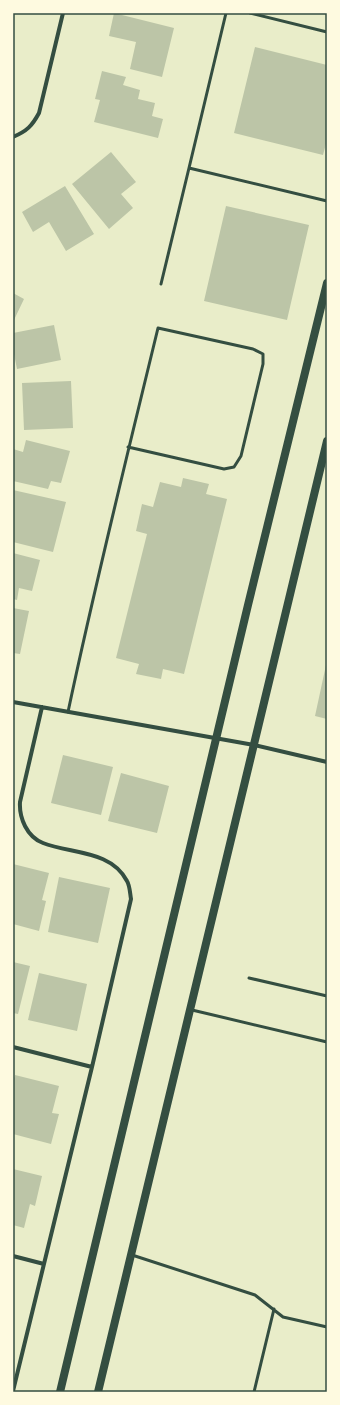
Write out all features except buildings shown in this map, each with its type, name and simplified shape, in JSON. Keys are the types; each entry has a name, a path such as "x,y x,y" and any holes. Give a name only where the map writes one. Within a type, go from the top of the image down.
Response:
{"main road":[{"path":"60,1392 327,283"},
{"path":"98,1392 327,442"}],"street":[{"path":"13,138 32,125 39,113 63,13"},
{"path":"13,702 254,745 327,762"},
{"path":"13,1391 131,900 128,882 119,870 103,859 95,856 42,842 30,834 23,822 20,802 42,707"},
{"path":"13,1047 92,1067"},
{"path":"13,1256 44,1264"}],"lane":[{"path":"161,284 226,13"},
{"path":"250,13 327,32"},
{"path":"188,168 327,202"},
{"path":"68,712 128,447 158,328 253,349 263,354 263,364 241,456 234,467 224,469 128,447"},
{"path":"249,978 327,996"},
{"path":"190,1009 327,1042"},
{"path":"131,1255 255,1295 283,1316 327,1327"},
{"path":"254,1392 274,1309"}]}
